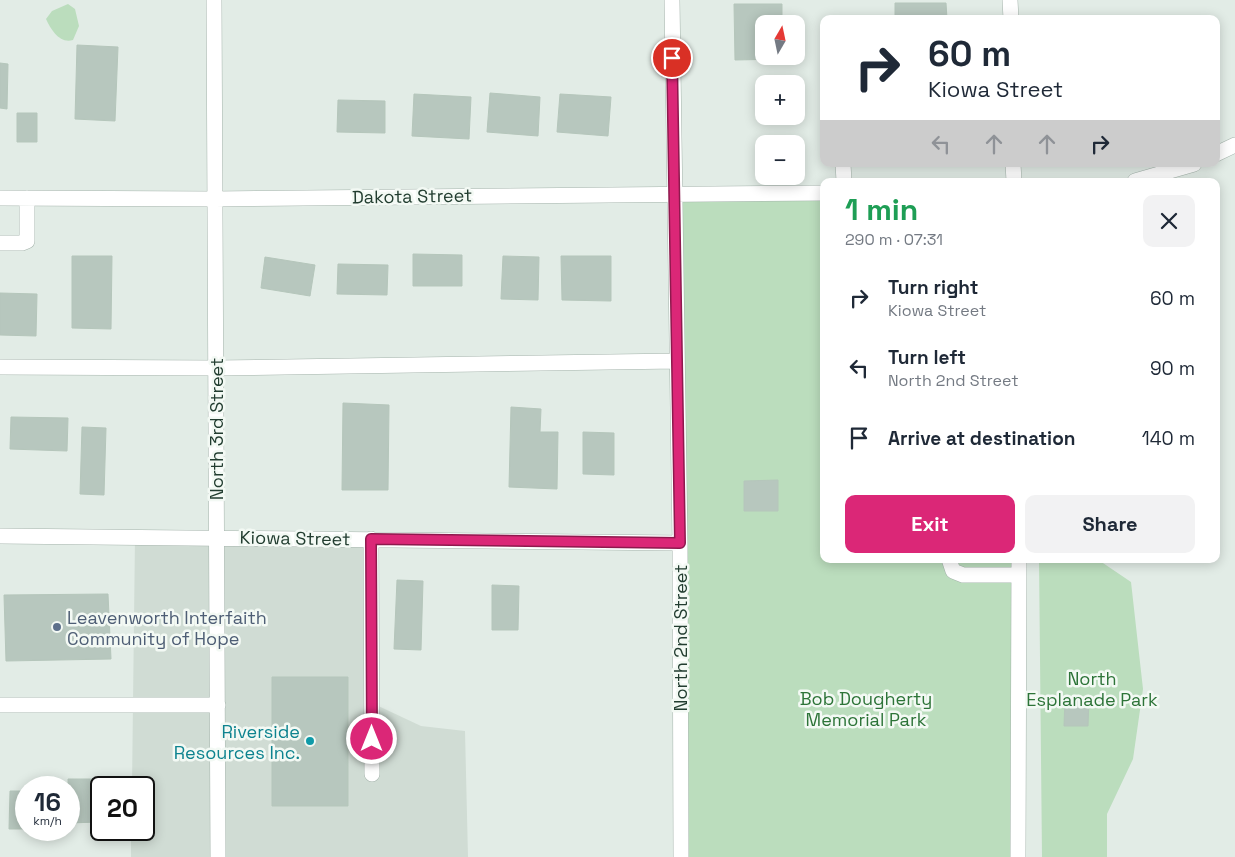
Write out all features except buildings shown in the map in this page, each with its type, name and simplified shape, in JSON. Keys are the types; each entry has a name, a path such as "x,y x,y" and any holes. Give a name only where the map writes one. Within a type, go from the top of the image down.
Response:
{"street":[{"name":"North 3rd Street","path":"214,0 218,857"},
{"name":"North 2nd Street","path":"672,0 680,543 681,857"},
{"path":"1010,0 1011,15"},
{"path":"1220,152 1235,144"},
{"path":"1145,178 1184,167"},
{"name":"Dakota Street","path":"0,198 215,199 820,193"},
{"path":"0,243 22,243 27,241 27,198"},
{"path":"0,368 216,368 677,362"},
{"name":"Kiowa Street","path":"0,536 680,543"},
{"path":"371,539 372,774"},
{"path":"950,563 953,571 963,575 1019,575"},
{"path":"1018,857 1019,563"},
{"path":"0,705 218,705"}],"shaded area":[{"path":"135,537 371,539 372,703 421,726 465,731 468,857 131,857 131,841 155,841 155,776 132,776"}],"green space":[{"path":"68,4 75,9 79,26 73,40 68,41 56,35 46,19 52,11"},
{"name":"Bob Dougherty Memorial Park","path":"675,193 820,193 820,563 1019,563 1018,857 681,857"},
{"name":"North Esplanade Park","path":"1039,563 1103,563 1131,582 1143,689 1133,759 1107,814 1107,857 1042,857"}],"place":[{"name":"Leavenworth Interfaith Community of Hope","path":"57,627"},
{"name":"Riverside Resources Inc.","path":"310,741"}],"route":[{"path":"372,739 371,539 680,543 672,58"}]}
